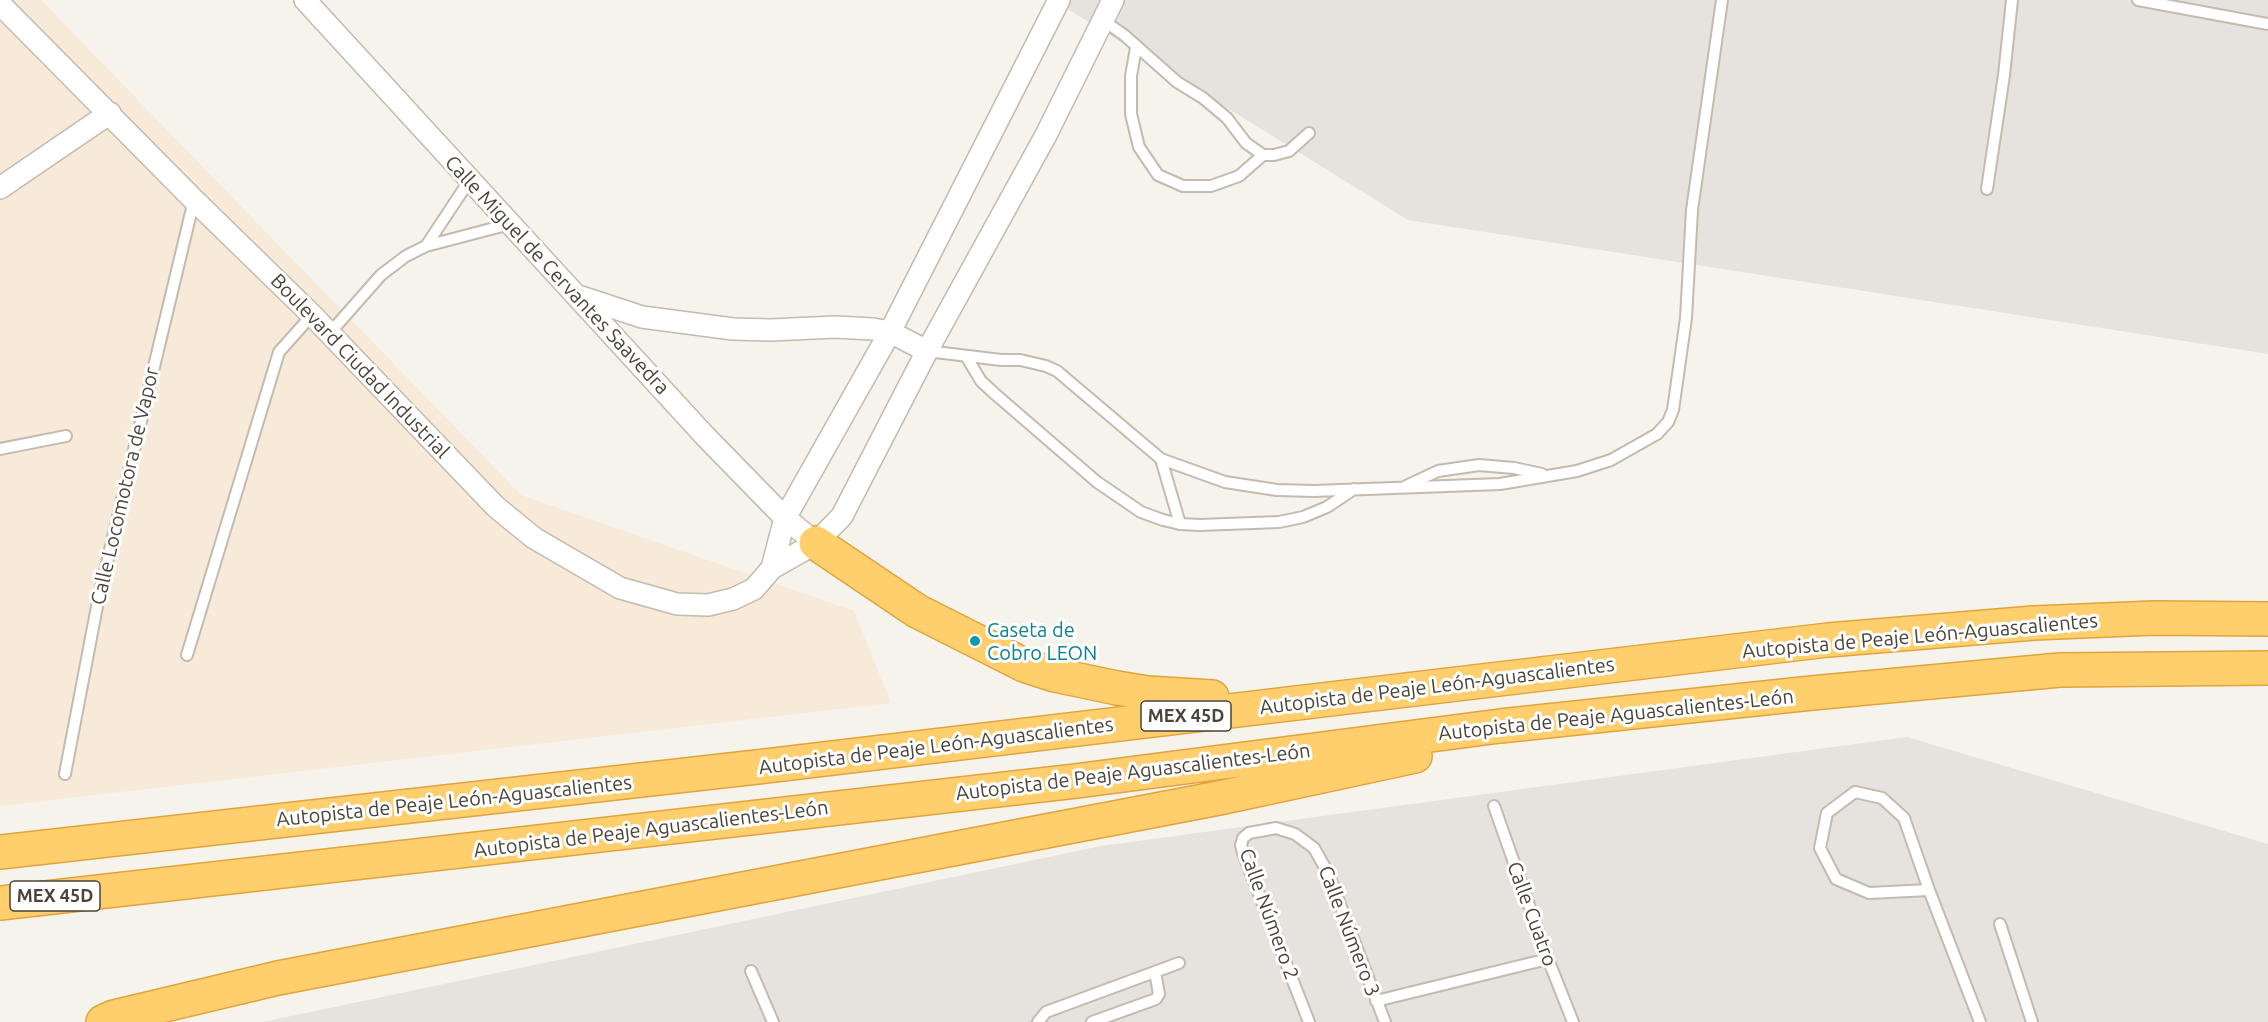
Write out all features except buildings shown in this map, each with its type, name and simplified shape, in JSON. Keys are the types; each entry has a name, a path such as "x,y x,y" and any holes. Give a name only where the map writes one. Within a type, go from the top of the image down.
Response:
{"highway":[{"path":"816,543 917,610 1024,665 1055,675 1148,693 1212,697 1652,645 1736,638 1800,636 1828,640"},
{"name":"Autopista de Peaje León-Aguascalientes","path":"0,852 769,766 1828,640 2046,623 2154,618 2268,619"},
{"name":"Autopista de Peaje Aguascalientes-León","path":"0,903 1076,781 1500,726 2003,674 2060,670 2268,668"},
{"path":"103,1022 114,1017 278,978 1298,782 1450,748 1480,739 1500,726"}],"street":[{"name":"Calle Miguel de Cervantes Saavedra","path":"305,0 469,181 580,297 705,436 785,518 816,543"},
{"name":"Boulevard Ciudad Industrial","path":"772,568 785,518 890,332 1059,0"},
{"name":"Boulevard Ciudad Industrial","path":"0,4 194,200 312,315 496,507 534,538 620,588 677,604 708,605 733,599 754,589 772,568 816,543 842,516 927,351 1046,135 1113,0"},
{"path":"0,188 110,113"},
{"path":"580,297 642,317 732,329 856,327 890,332 927,351"}],"lane":[{"path":"927,351 1035,362 1057,371 1161,459 1225,482 1278,490 1500,484 1577,471 1611,460 1657,434 1668,422 1673,410 1686,318 1692,210 1722,0"},
{"path":"1987,189 2004,75 2012,0"},
{"path":"2138,0 2268,24"},
{"path":"1104,21 1124,35 1177,82 1227,118 1246,143 1263,155 1289,151 1309,132"},
{"path":"1136,48 1131,76 1131,114 1139,147 1158,175 1183,186 1211,186 1239,176 1263,155"},
{"path":"426,246 469,181"},
{"name":"Calle Locomotora de Vapor","path":"65,774 99,596 194,200"},
{"path":"329,334 393,264 426,246 510,224"},
{"path":"187,655 279,352 312,315"},
{"path":"966,356 972,368 994,394 1097,482 1141,512 1180,524 1279,522 1303,517 1327,507 1354,489"},
{"path":"0,449 66,436"},
{"path":"1161,459 1180,524"},
{"path":"1402,488 1438,471 1479,465 1514,468 1548,476"},
{"path":"1929,890 1869,893 1836,879 1820,848 1827,813 1856,792 1882,798 1904,818 1980,1022"},
{"name":"Calle Cuatro","path":"1494,806 1548,959 1573,1022"},
{"name":"Calle Número 3","path":"1276,828 1305,839 1321,858 1384,1022"},
{"name":"Calle Número 2","path":"1276,828 1249,833 1243,838 1241,845 1309,1022"},
{"path":"2000,924 2032,1022"},
{"path":"1376,1001 1548,959"},
{"path":"1038,1022 1046,1012 1179,963"},
{"path":"751,971 773,1022"},
{"path":"1092,1022 1156,999 1159,994 1155,972"}],"shaded area":[{"path":"0,0 41,0 521,495 854,611 891,703 0,806"},
{"path":"1053,0 2268,0 2268,354 1408,220"},
{"path":"1907,737 2268,844 2268,1022 263,1022 1101,846"}],"place":[{"name":"Caseta de Cobro LEON","path":"975,641"}]}
